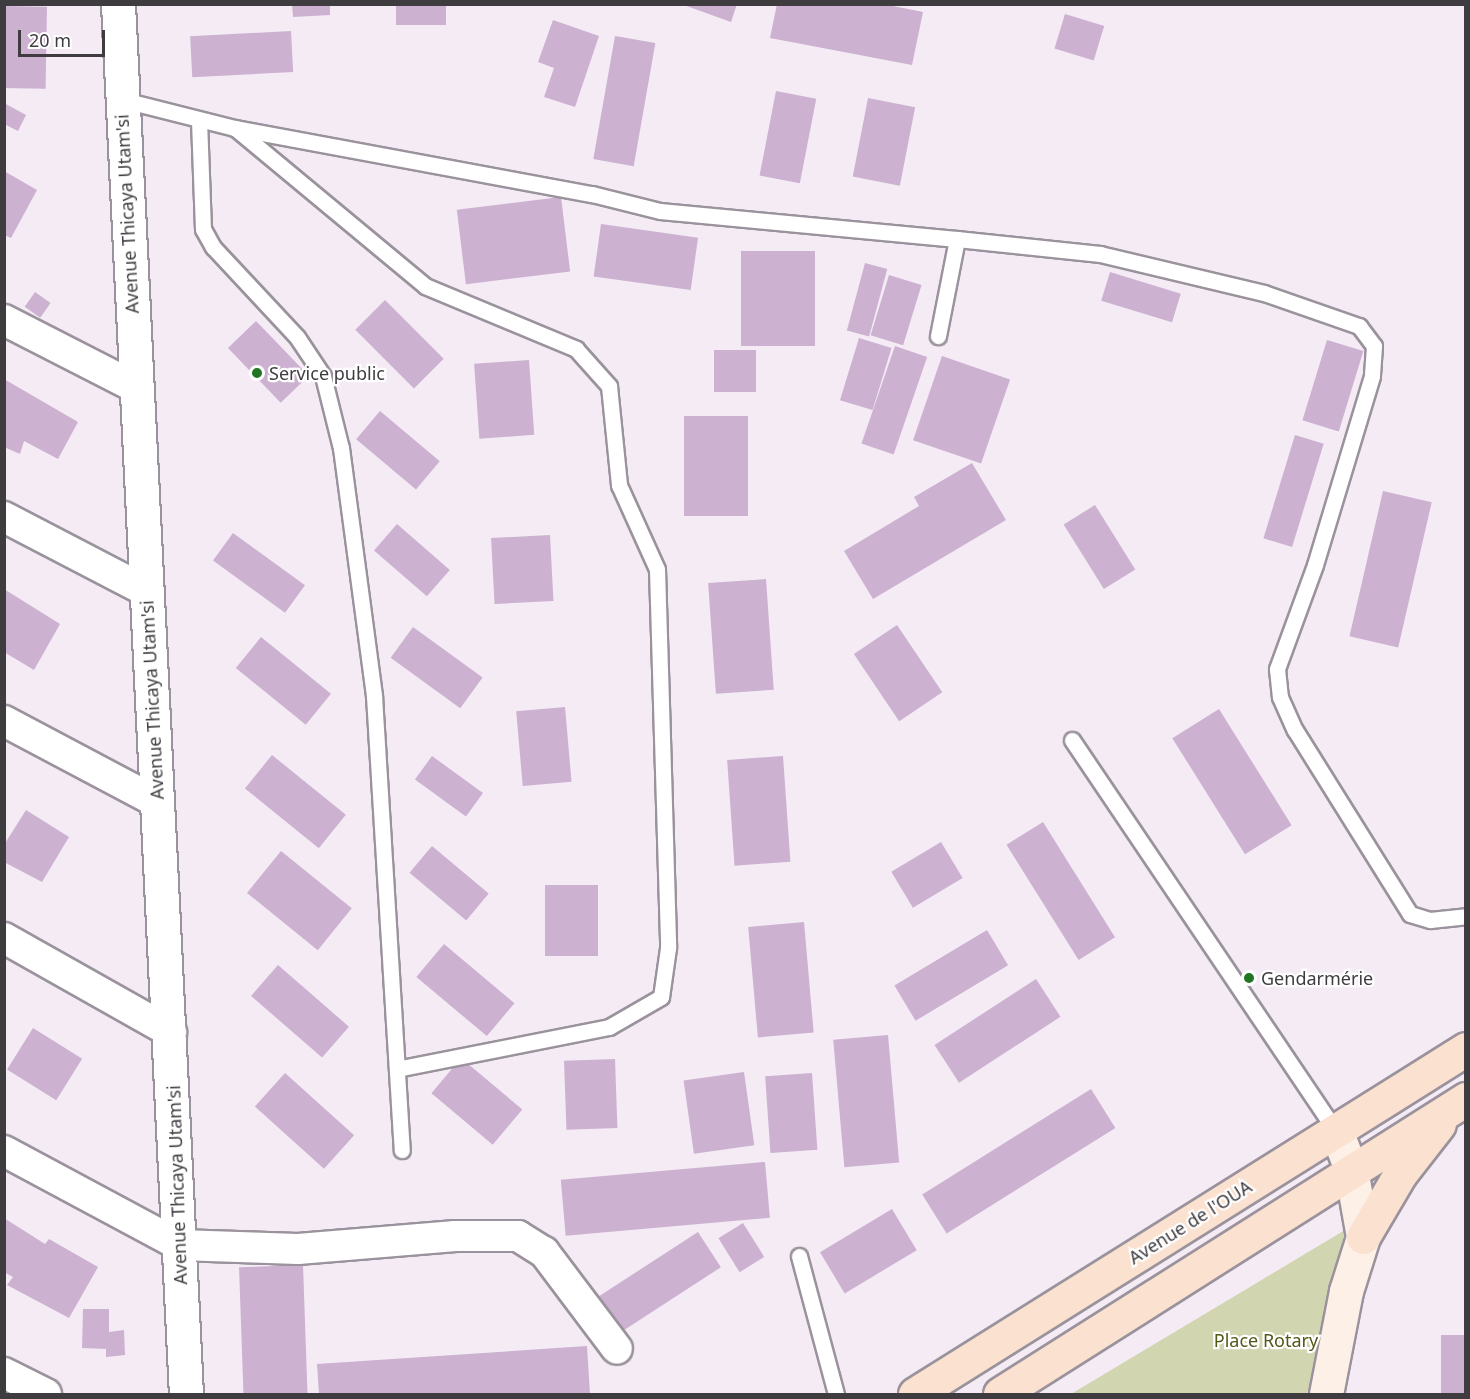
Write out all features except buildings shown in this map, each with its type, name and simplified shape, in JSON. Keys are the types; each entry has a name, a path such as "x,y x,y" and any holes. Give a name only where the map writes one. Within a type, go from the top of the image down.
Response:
{"main road":[{"name":"Avenue de l'OUA","path":"918,1394 1466,1049"},
{"path":"1000,1395 1351,1169 1459,1103"},
{"path":"1331,1393 1346,1291 1363,1237 1400,1174 1459,1103"},
{"path":"1336,1131 1351,1169 1363,1237"}],"street":[{"name":"Avenue Thicaya Utam'si","path":"118,4 120,99 171,1032 186,1395"},
{"path":"4,320 137,388"},
{"path":"4,517 146,591"},
{"path":"4,721 157,802"},
{"path":"4,938 171,1032"},
{"path":"4,1151 179,1245 298,1249 455,1236 518,1236 544,1252 617,1349"},
{"path":"4,1373 46,1395"}],"lane":[{"path":"120,99 235,128 592,194 660,211 1100,254 1264,293 1359,326 1374,346 1372,376 1315,565 1277,669 1280,697 1295,730 1410,914 1430,920 1466,916"},
{"path":"199,120 204,229 213,247 297,337 323,376 341,448 374,696 402,1150"},
{"path":"235,128 425,286 576,349 609,386 619,485 657,569 668,948 661,997 609,1027 397,1069"},
{"path":"938,336 957,239"},
{"path":"1072,740 1336,1131"},
{"path":"799,1256 836,1395"}],"green space":[{"name":"Place Rotary","path":"1345,1230 1310,1394 1071,1394"}],"place":[{"name":"Service public","path":"257,373"},
{"name":"Gendarmérie","path":"1249,978"}]}
